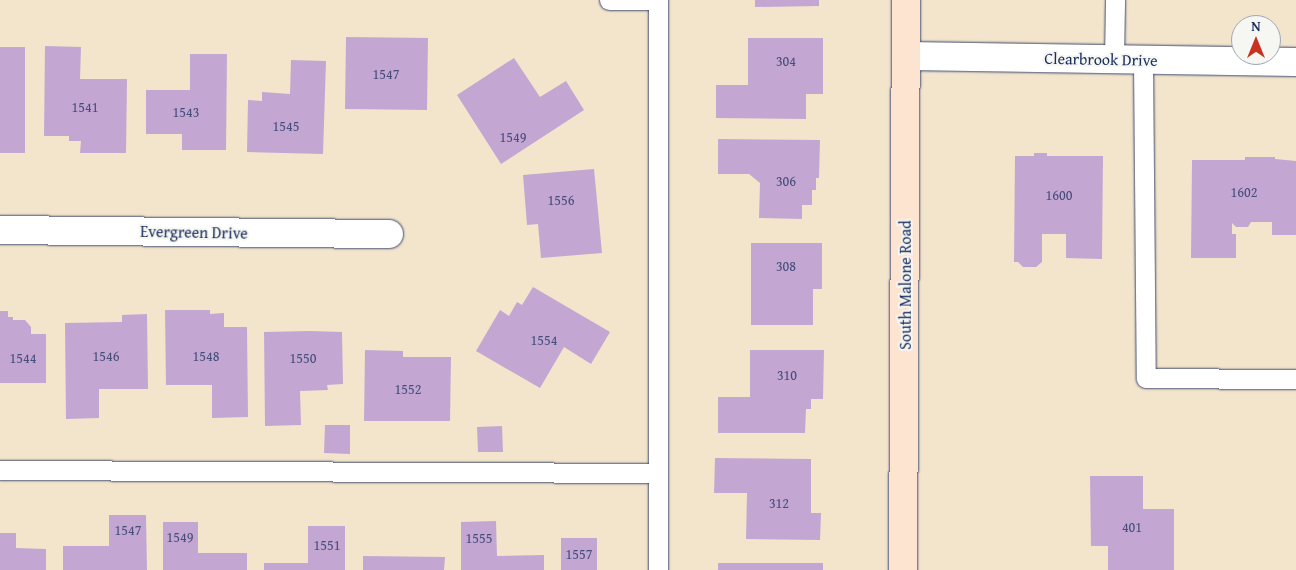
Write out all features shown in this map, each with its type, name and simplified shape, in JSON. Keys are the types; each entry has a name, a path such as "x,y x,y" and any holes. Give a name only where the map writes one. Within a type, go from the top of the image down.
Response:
{"street":[{"name":"South Malone Road","path":"903,570 906,0"},
{"name":"Clearbrook Drive","path":"906,56 1296,62"},
{"name":"Evergreen Drive","path":"0,230 389,234"}],"lane":[{"path":"609,0 658,0 658,570"},
{"path":"1114,59 1115,0"},
{"path":"1143,60 1146,378 1296,379"},
{"path":"0,470 658,473"}],"building":[{"path":"755,0 819,0 819,6 755,7"},
{"path":"346,37 428,38 427,110 345,109"},
{"path":"748,38 823,38 823,94 806,94 806,119 716,118 716,85 748,85"},
{"path":"45,46 81,47 80,79 127,79 126,153 80,153 81,141 69,141 69,136 44,136"},
{"path":"0,47 25,47 25,153 0,153"},
{"path":"190,54 227,54 226,150 182,150 182,134 146,134 146,90 190,90"},
{"path":"514,58 540,97 566,81 584,110 501,164 457,95"},
{"path":"291,60 326,61 323,154 247,152 248,100 262,101 262,92 290,94"},
{"path":"718,139 820,140 819,178 816,178 816,190 812,190 812,205 802,205 802,219 759,218 760,183 749,174 718,174"},
{"path":"1034,153 1047,153 1047,156 1103,156 1102,259 1066,258 1066,234 1042,234 1042,262 1036,267 1023,267 1018,262 1014,262 1015,156 1034,156"},
{"path":"1245,157 1275,157 1275,159 1296,161 1296,235 1272,235 1272,222 1251,222 1248,227 1236,227 1232,223 1232,234 1236,234 1236,258 1191,258 1192,160 1245,160"},
{"path":"594,169 602,253 541,258 538,224 527,225 523,175"},
{"path":"751,243 822,243 822,289 813,289 813,325 751,325"},
{"path":"533,287 610,332 591,364 564,347 540,388 476,351 500,310 509,316 517,302 522,305"},
{"path":"165,310 210,310 210,314 224,313 224,327 247,327 248,417 212,418 212,385 166,385"},
{"path":"0,311 8,311 8,317 13,317 13,320 25,320 31,327 31,334 46,334 46,383 0,383"},
{"path":"147,314 148,389 99,389 99,418 66,419 65,323 122,322 122,315"},
{"path":"264,332 342,332 343,384 327,385 328,390 300,391 301,425 265,426"},
{"path":"365,350 403,351 403,357 451,357 450,421 364,421"},
{"path":"750,350 824,350 823,399 811,399 811,409 806,409 805,433 718,433 718,397 750,397"},
{"path":"325,425 350,425 350,454 324,453"},
{"path":"502,426 503,452 478,452 477,427"},
{"path":"715,458 811,459 811,513 821,513 820,540 746,539 747,493 714,493"},
{"path":"1090,476 1143,476 1143,509 1174,509 1174,570 1108,570 1108,546 1091,546"},
{"path":"109,515 146,515 147,570 63,570 63,546 109,546"},
{"path":"496,521 497,556 544,555 544,570 461,570 461,522"},
{"path":"163,522 198,522 198,553 247,553 247,570 163,570"},
{"path":"308,526 345,526 345,570 264,570 264,563 308,563"},
{"path":"0,533 16,533 16,548 46,549 46,570 0,570"},
{"path":"561,538 597,538 597,570 561,570"},
{"path":"363,556 445,557 444,570 363,570"},
{"path":"718,563 823,563 823,570 718,570"}]}
